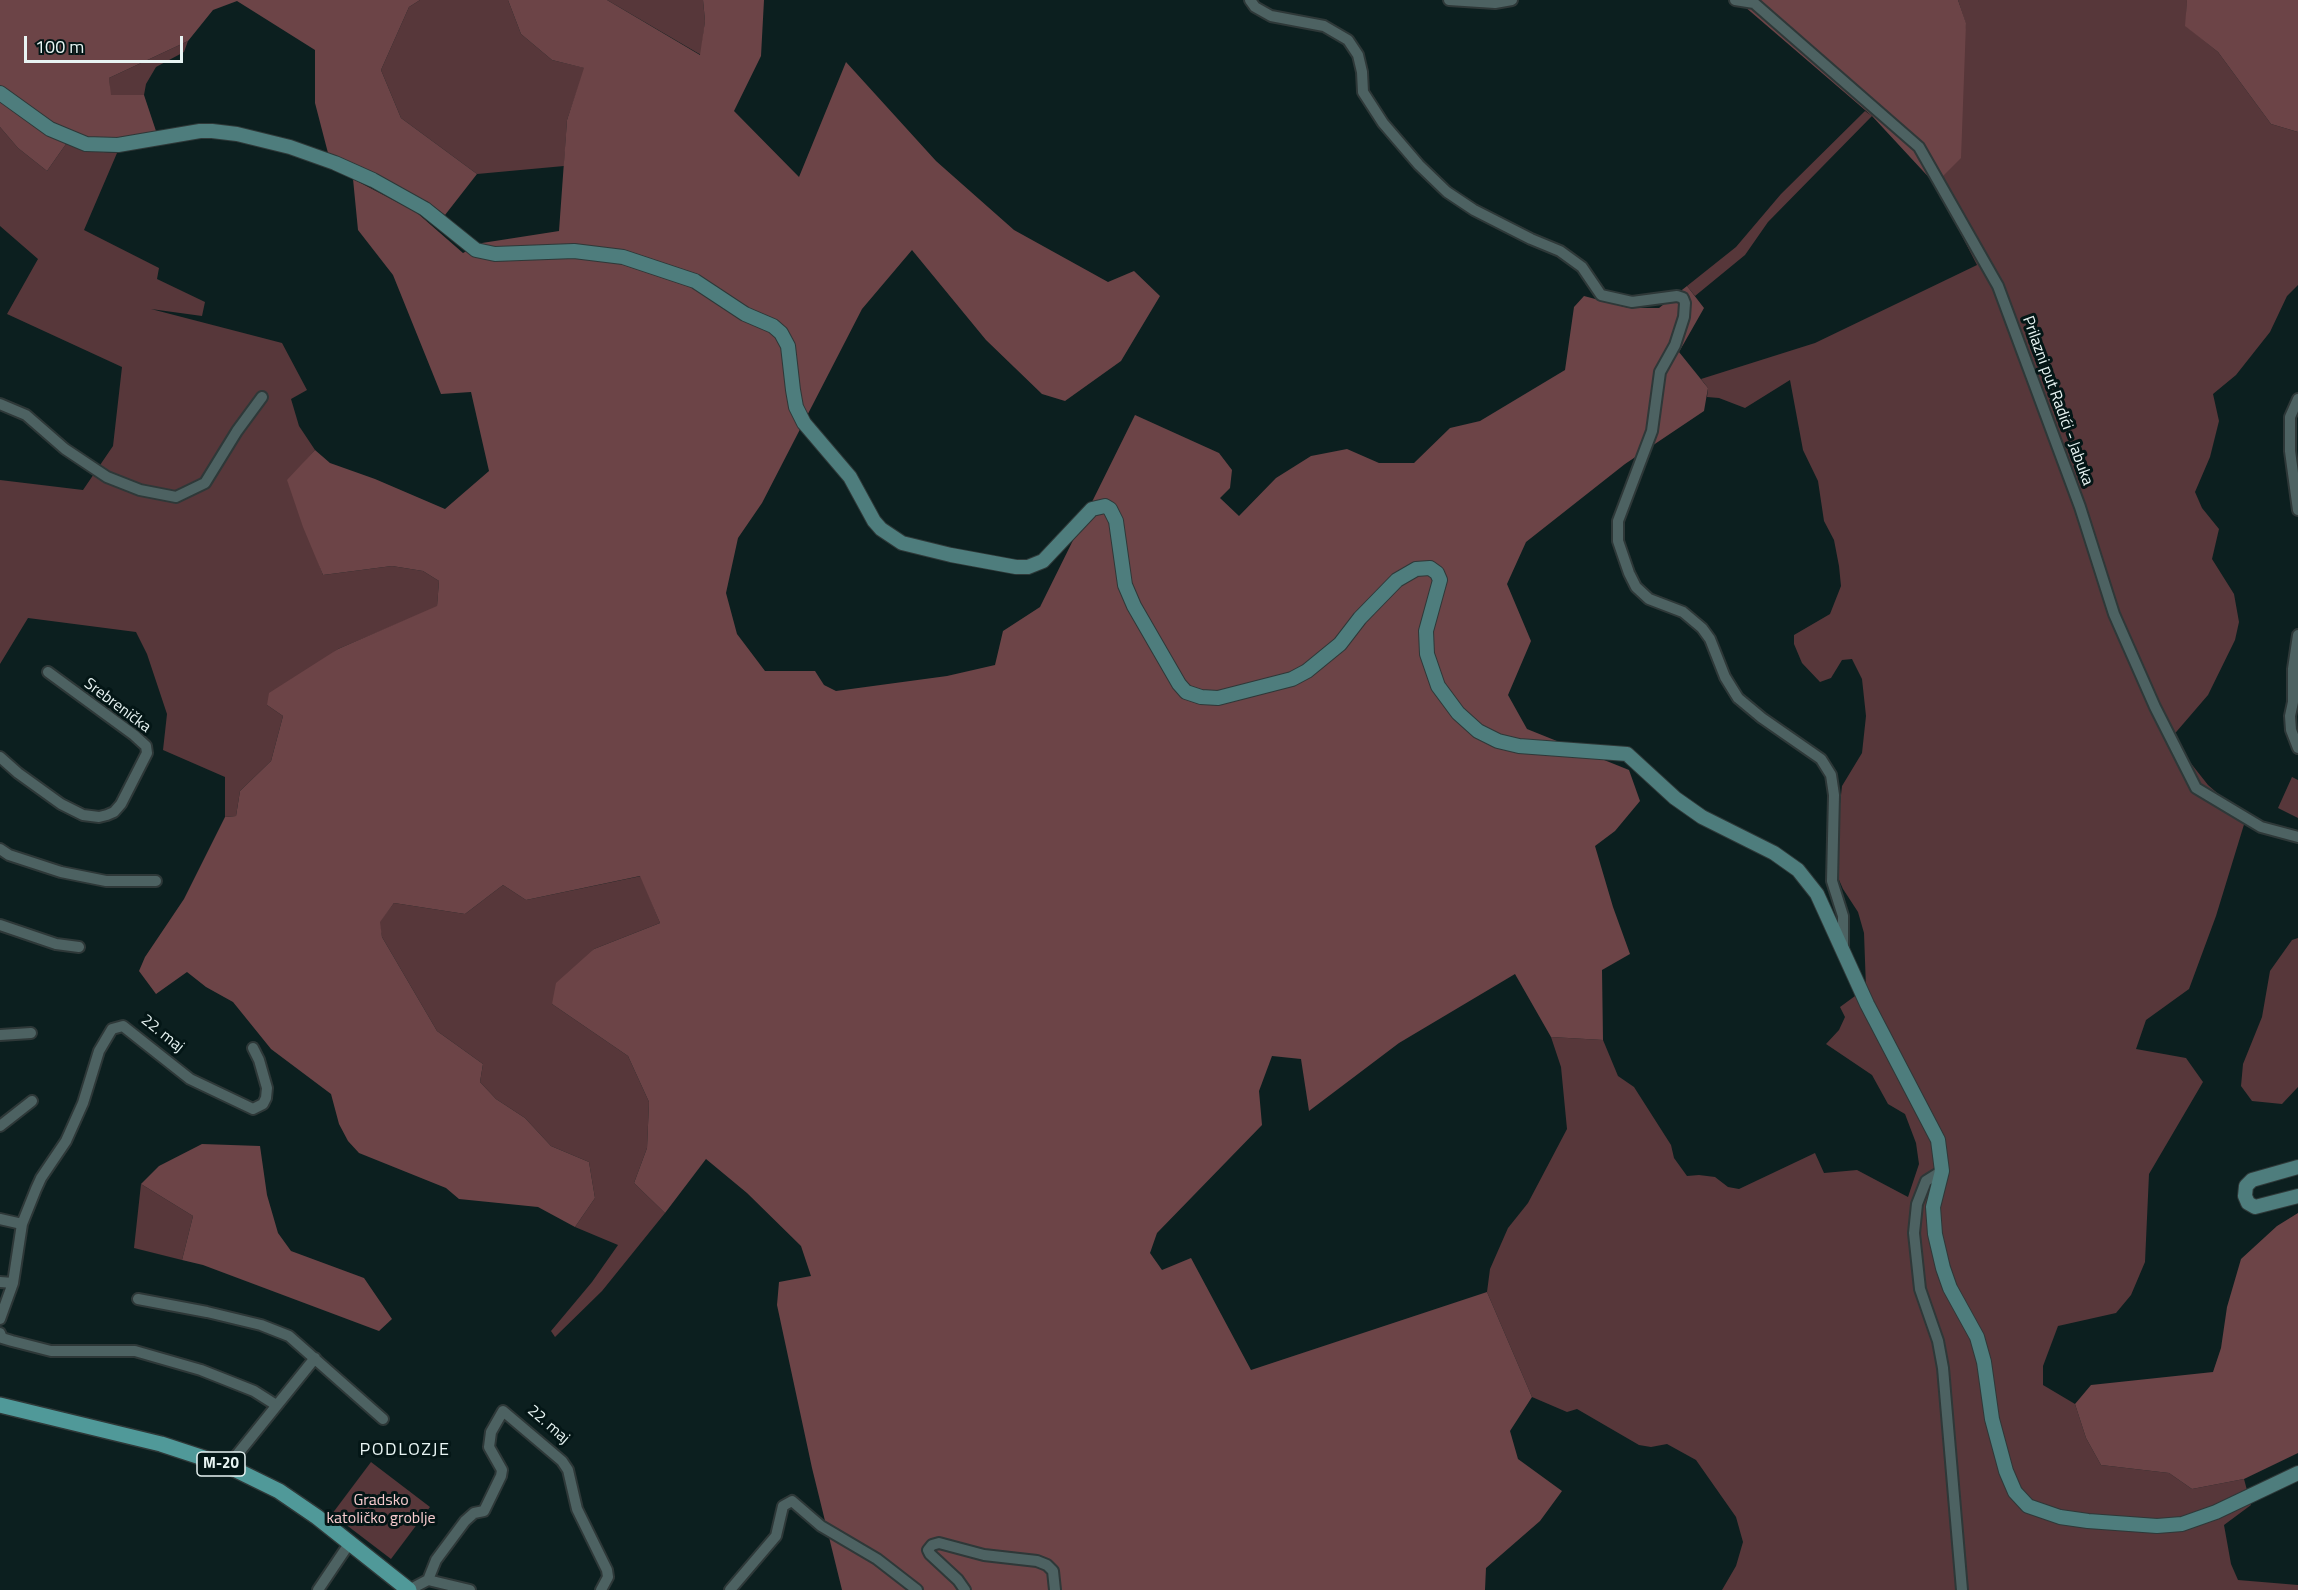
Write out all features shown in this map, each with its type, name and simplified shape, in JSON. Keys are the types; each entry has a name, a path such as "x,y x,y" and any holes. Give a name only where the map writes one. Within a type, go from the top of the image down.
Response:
{"main road":[{"path":"0,93 50,129 86,144 118,145 212,131 237,134 290,147 373,180 424,209 476,250 495,254 574,251 623,257 695,281 746,314 773,326 781,333 788,346 796,407 804,423 850,477 880,529 902,543 951,555 1016,567 1028,567 1043,561 1092,509 1106,506 1110,509 1116,521 1125,585 1134,606 1179,684 1186,692 1201,697 1218,698 1238,694 1292,679 1307,671 1340,644 1360,618 1397,580 1416,568 1430,568 1437,573 1440,580 1429,614 1426,632 1427,654 1438,686 1458,713 1478,731 1498,741 1519,746 1618,752 1632,757 1675,798 1702,817 1774,853 1798,870 1817,894 1867,1004 1938,1140 1942,1171 1933,1207 1935,1234 1943,1268 1950,1288 1977,1338 1984,1362 1992,1419 2007,1471 2015,1492 2028,1506 2060,1517 2088,1521 2157,1526 2182,1524 2216,1512 2298,1473"},
{"path":"2298,1167 2252,1179 2246,1186 2245,1196 2248,1203 2254,1207 2298,1196"},
{"name":"M-20","path":"0,1405 161,1444 228,1466 279,1491 317,1517 409,1590"}],"street":[{"path":"1250,0 1255,7 1271,16 1324,26 1348,39 1358,55 1363,92 1383,123 1419,165 1447,192 1474,210 1560,251 1582,267 1601,295 1632,302 1677,296 1683,298 1685,303 1683,316 1675,345 1660,372 1652,431 1618,521 1618,541 1636,587 1649,599 1683,612 1702,628 1710,639 1725,677 1738,698 1761,718 1821,759 1831,775 1834,795 1832,881 1843,916 1843,951"},
{"path":"1449,0 1495,3 1512,0"},
{"name":"Prilazni put Radići - Jabuka","path":"1735,0 1754,3 1920,147 1998,286 2080,507 2114,614 2196,788 2260,827 2298,837"},
{"path":"0,404 26,415 66,449 107,477 140,490 176,497 205,483 237,431 262,397"},
{"path":"2298,399 2290,417 2290,451 2298,510"},
{"path":"2298,635 2290,716 2291,730 2298,748"},
{"name":"Srebrenička","path":"0,757 61,804 83,815 99,817 107,815 114,812 121,804 147,753 146,746 48,672"},
{"path":"0,849 9,855 72,874 106,881 156,882"},
{"path":"0,925 56,944 79,947"},
{"name":"22. maj","path":"0,1319 13,1283 22,1224 41,1178 66,1141 83,1103 99,1051 112,1029 123,1026 190,1079 253,1109 263,1104 267,1088 253,1048"},
{"path":"0,1035 31,1033"},
{"path":"0,1125 32,1101"},
{"path":"1942,1171 1926,1181 1917,1204 1915,1242 1920,1289 1938,1341 1943,1368 1962,1590"},
{"path":"0,1219 22,1224"},
{"path":"0,1282 13,1283"},
{"path":"138,1299 261,1325 289,1336 383,1419"},
{"path":"0,1333 2,1338 51,1351 135,1351 201,1370 254,1391 276,1405"},
{"path":"228,1466 315,1358"},
{"name":"22. maj","path":"428,1580 436,1560 465,1521 474,1514 484,1511 501,1476 502,1470 489,1447 491,1432 503,1410 562,1461 568,1470 577,1509 608,1570 608,1577 601,1590"},
{"path":"730,1590 776,1536 783,1506 792,1501 821,1526 878,1559 916,1590"},
{"path":"965,1590 958,1580 930,1554 928,1550 932,1545 939,1543 984,1555 1037,1561 1047,1565 1053,1571 1055,1590"},
{"path":"318,1590 349,1544"},
{"path":"409,1590 428,1580 470,1590"}],"green space":[{"path":"420,0 508,0 521,34 552,60 585,68 567,120 564,166 477,174 401,118 381,70 409,7"},
{"path":"607,0 703,0 705,21 701,55"},
{"path":"1958,0 2187,0 2186,26 2218,52 2271,124 2298,132 2298,285 2287,296 2270,332 2236,375 2213,394 2219,421 2210,457 2195,492 2202,508 2219,529 2212,559 2234,594 2239,622 2235,640 2208,695 2171,738 2208,785 2246,818 2216,916 2189,989 2146,1020 2136,1049 2186,1058 2203,1082 2149,1174 2145,1262 2131,1295 2116,1313 2058,1326 2043,1366 2043,1385 2075,1404 2086,1438 2101,1465 2169,1473 2192,1489 2244,1479 2251,1505 2224,1525 2231,1564 2238,1580 2298,1585 2298,1590 1722,1590 1736,1566 1743,1542 1736,1517 1696,1460 1667,1444 1651,1447 1639,1445 1577,1409 1567,1412 1532,1397 1487,1292 1490,1269 1508,1228 1528,1203 1567,1129 1561,1067 1551,1037 1603,1040 1618,1076 1634,1087 1671,1145 1674,1158 1687,1176 1715,1177 1728,1187 1739,1189 1815,1153 1824,1173 1857,1170 1908,1197 1919,1164 1916,1143 1905,1114 1888,1104 1872,1075 1826,1044 1839,1030 1845,1017 1840,1007 1866,988 1864,933 1858,912 1836,873 1842,786 1862,753 1866,716 1862,679 1852,659 1842,660 1831,678 1820,682 1802,663 1794,644 1794,635 1830,614 1841,586 1834,540 1824,521 1818,481 1803,450 1790,380 1745,408 1719,398 1707,397 1708,388 1701,379 1815,343 1977,265 1935,184 1966,24"},
{"path":"188,41 184,52 156,67 146,84 144,95 110,95 109,78"},
{"path":"1865,111 1872,116 1768,222 1745,255 1695,296 1687,286 1736,247 1781,194"},
{"path":"0,127 18,148 47,171 66,144 91,151 117,153 84,230 159,268 157,279 205,302 202,316 151,309 282,343 307,390 291,399 299,426 315,450 288,481 323,575 392,566 423,571 439,581 437,607 338,649 267,705 283,716 271,761 240,791 236,816 225,817 225,777 163,750 167,714 147,654 136,632 28,618 0,664 0,480 83,490 113,446 122,367 7,314 38,259 0,226"},
{"path":"2292,777 2298,780 2298,818 2278,808"},
{"path":"641,876 660,923 594,949 552,1004 628,1056 649,1102 647,1148 634,1183 665,1213 602,1291 555,1337 551,1331 592,1282 618,1245 575,1227 595,1198 589,1162 551,1146 525,1118 496,1099 480,1082 483,1064 437,1031 382,937 379,922 394,903 465,914 503,885 526,900"},
{"path":"2298,938 2298,1087 2282,1104 2252,1101 2241,1086 2243,1064 2262,1017 2270,971 2292,940"},
{"path":"141,1184 193,1216 182,1260 134,1248"},
{"name":"Gradsko katoličko groblje","path":"371,1462 430,1507 391,1559 332,1514"}],"shaded area":[{"path":"0,0 420,0 409,7 381,70 401,118 477,174 445,215 428,202 328,153 315,103 315,50 237,1 213,10 188,41 109,78 111,95 144,95 157,134 96,139 73,134 47,171 18,148 0,127"},
{"path":"508,0 607,0 700,55 705,21 703,0 764,0 761,56 734,111 799,177 846,62 936,161 1014,230 1108,282 1134,271 1160,296 1121,361 1065,401 1042,394 986,340 912,250 862,309 762,503 738,538 726,593 737,634 765,671 815,671 824,685 836,691 947,676 995,665 1003,631 1040,607 1135,415 1219,453 1232,470 1230,488 1220,498 1239,516 1276,478 1311,456 1347,449 1379,463 1414,463 1450,428 1480,421 1565,370 1574,307 1584,296 1629,308 1659,308 1687,286 1704,308 1679,352 1708,388 1704,411 1625,464 1526,542 1507,584 1531,641 1508,695 1527,729 1629,770 1640,801 1615,831 1595,846 1630,954 1602,970 1603,1040 1551,1037 1515,974 1399,1043 1309,1111 1301,1059 1272,1056 1259,1091 1262,1125 1157,1233 1150,1253 1162,1270 1191,1258 1251,1370 1487,1292 1532,1397 1510,1431 1518,1459 1562,1491 1540,1521 1486,1568 1485,1590 842,1590 812,1468 777,1305 779,1282 811,1276 801,1246 747,1193 706,1159 665,1213 634,1183 647,1148 649,1102 628,1056 552,1004 556,983 594,949 660,923 640,876 526,900 503,885 465,914 394,903 380,922 382,937 437,1031 483,1064 480,1082 496,1099 525,1118 551,1146 589,1162 595,1198 575,1227 538,1207 459,1199 446,1188 359,1153 348,1141 339,1124 331,1094 271,1049 233,1002 206,987 187,972 156,994 139,971 145,957 184,899 225,817 236,816 240,791 271,761 283,716 267,705 269,693 338,649 437,606 439,581 423,571 392,566 323,575 287,480 315,450 330,463 375,479 445,509 489,471 471,392 441,394 393,275 358,230 353,179 416,212 463,253 482,243 559,231 567,120 584,68 552,60 521,34"},
{"path":"1737,0 1958,0 1966,23 1961,158 1935,184 1872,116"},
{"path":"2187,0 2298,0 2298,132 2271,124 2218,52 2185,26"},
{"path":"202,1144 260,1146 267,1195 278,1233 291,1251 364,1278 392,1319 379,1331 203,1265 182,1260 193,1216 141,1184 159,1166"},
{"path":"2298,1213 2298,1453 2244,1479 2192,1489 2169,1473 2101,1465 2086,1438 2075,1404 2091,1385 2213,1372 2221,1348 2227,1307 2241,1259 2277,1226"}],"district":[{"name":"PODLOZJE","path":"405,1451"}]}
